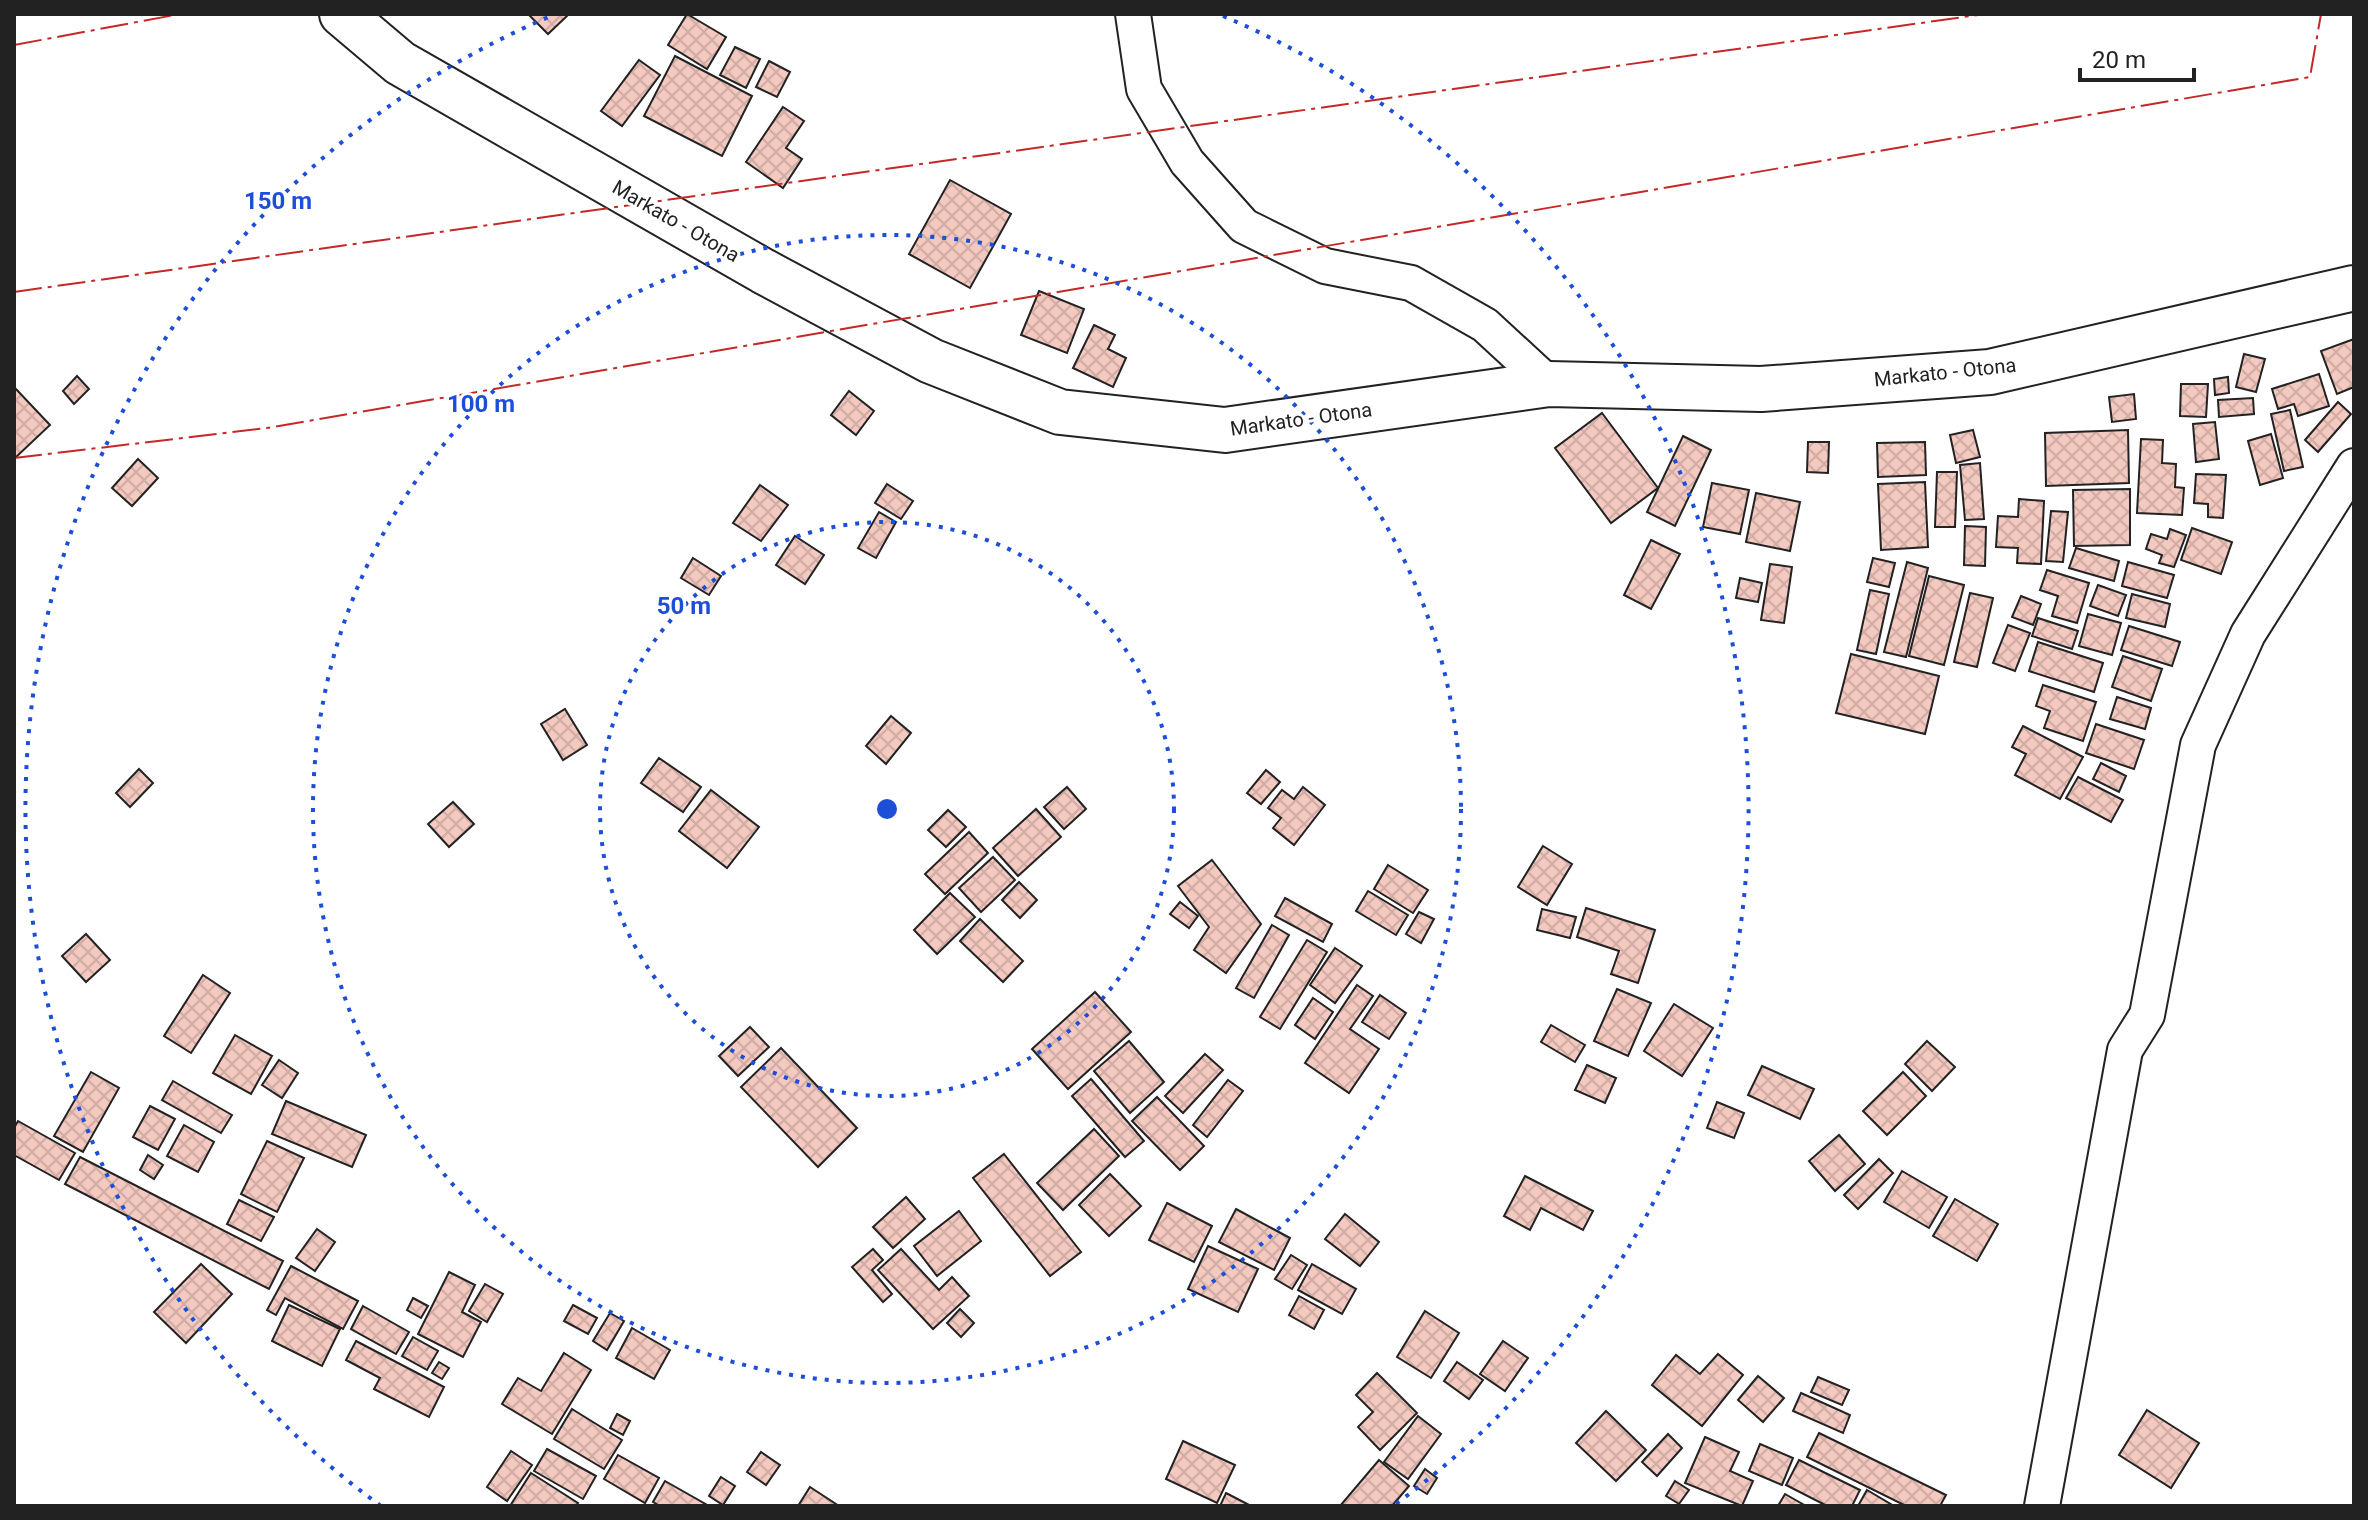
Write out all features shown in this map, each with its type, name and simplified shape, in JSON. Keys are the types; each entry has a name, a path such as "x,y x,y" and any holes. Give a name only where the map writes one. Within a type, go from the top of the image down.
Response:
{"main road":[{"name":"Markato - Otona","path":"342,14 400,63 763,271 931,361 1060,412 1225,430 1549,384 1761,389 1990,372 2354,288"}],"street":[{"path":"1133,14 1144,89 1187,162 1244,226 1325,266 1411,283 1485,325 1549,384"},
{"path":"2042,1506 2125,1050 2147,1015 2198,745 2248,634 2354,466"}],"building":[{"path":"528,14 569,14 548,34"},
{"path":"687,14 726,37 707,69 668,45"},
{"path":"735,47 760,59 746,88 720,75"},
{"path":"675,56 752,96 722,156 644,116"},
{"path":"639,60 660,75 622,126 601,111"},
{"path":"769,61 790,72 777,97 756,87"},
{"path":"783,107 804,121 786,148 802,159 783,188 746,162"},
{"path":"950,180 1011,214 970,288 909,254"},
{"path":"1039,291 1084,309 1067,353 1021,335"},
{"path":"1094,325 1115,335 1108,349 1126,358 1113,387 1073,368"},
{"path":"2354,339 2354,387 2337,394 2321,351"},
{"path":"2244,354 2265,359 2256,392 2236,387"},
{"path":"2319,374 2329,406 2298,416 2294,404 2278,409 2272,389"},
{"path":"77,376 89,389 74,404 63,391"},
{"path":"2228,377 2229,393 2215,395 2214,379"},
{"path":"2181,384 2208,384 2206,417 2180,416"},
{"path":"14,389 50,425 14,459"},
{"path":"849,391 874,411 856,435 831,415"},
{"path":"2134,394 2136,419 2112,422 2109,397"},
{"path":"2253,398 2254,414 2219,417 2218,400"},
{"path":"2338,402 2351,414 2318,452 2305,440"},
{"path":"2290,410 2303,467 2284,471 2271,414"},
{"path":"1602,413 1658,488 1611,523 1555,448"},
{"path":"2215,422 2219,459 2196,462 2193,424"},
{"path":"1973,430 1980,457 1956,463 1950,435"},
{"path":"2128,430 2129,483 2046,486 2045,433"},
{"path":"2271,434 2283,478 2260,485 2248,441"},
{"path":"1683,436 1711,450 1675,526 1647,512"},
{"path":"2141,439 2163,440 2162,463 2176,464 2175,487 2184,488 2182,515 2137,513"},
{"path":"1808,442 1829,442 1828,473 1807,472"},
{"path":"1925,442 1926,475 1878,477 1877,443"},
{"path":"138,459 158,478 132,506 112,488"},
{"path":"1980,463 1984,519 1965,520 1960,465"},
{"path":"1937,472 1957,472 1955,527 1935,527"},
{"path":"2196,474 2226,475 2223,518 2208,517 2208,504 2194,503"},
{"path":"1925,482 1928,547 1881,550 1878,484"},
{"path":"1712,483 1749,490 1740,534 1703,527"},
{"path":"887,484 913,501 901,519 875,503"},
{"path":"760,485 788,505 761,541 733,523"},
{"path":"2130,489 2130,545 2074,546 2073,490"},
{"path":"1756,493 1800,502 1790,551 1746,542"},
{"path":"2019,499 2044,501 2041,564 2017,563 2018,548 1996,547 1998,516 2018,517"},
{"path":"2051,511 2068,512 2063,562 2046,561"},
{"path":"879,512 896,522 876,558 858,548"},
{"path":"1965,526 1986,527 1985,566 1964,565"},
{"path":"2192,528 2232,542 2221,574 2181,560"},
{"path":"2170,529 2186,535 2174,567 2159,563 2162,555 2146,549 2151,534 2167,539"},
{"path":"795,536 824,555 805,584 776,565"},
{"path":"1651,540 1680,554 1651,609 1624,595"},
{"path":"2076,548 2119,561 2114,581 2069,568"},
{"path":"693,558 721,576 709,595 681,578"},
{"path":"1873,558 1895,563 1889,587 1867,582"},
{"path":"1907,562 1928,568 1906,657 1884,652"},
{"path":"2128,562 2174,575 2167,598 2122,586"},
{"path":"1770,564 1792,567 1784,623 1761,620"},
{"path":"2047,570 2089,583 2077,623 2052,616 2058,596 2040,590"},
{"path":"1929,576 1964,585 1944,665 1909,656"},
{"path":"1740,578 1762,583 1758,602 1736,598"},
{"path":"2098,585 2126,595 2118,616 2090,606"},
{"path":"1870,590 1889,594 1876,654 1857,650"},
{"path":"1970,593 1993,598 1977,667 1954,662"},
{"path":"2132,594 2170,604 2165,627 2126,618"},
{"path":"2021,596 2041,604 2033,625 2012,617"},
{"path":"2088,614 2121,623 2112,655 2079,646"},
{"path":"2038,618 2078,631 2072,649 2032,636"},
{"path":"2008,625 2030,633 2015,671 1993,663"},
{"path":"2129,626 2180,642 2172,666 2121,650"},
{"path":"2038,642 2103,663 2094,692 2029,671"},
{"path":"1851,654 1939,676 1925,734 1836,713"},
{"path":"2123,656 2162,669 2151,701 2112,687"},
{"path":"2043,685 2096,702 2083,741 2044,728 2050,711 2036,706"},
{"path":"2117,697 2151,708 2145,729 2110,719"},
{"path":"565,709 587,745 563,760 541,724"},
{"path":"891,716 911,733 886,764 866,746"},
{"path":"2096,724 2144,740 2134,769 2086,753"},
{"path":"2023,726 2083,757 2060,799 2015,775 2026,754 2012,747"},
{"path":"659,758 701,787 683,812 641,783"},
{"path":"2101,763 2126,776 2119,792 2093,779"},
{"path":"139,769 153,783 130,807 116,793"},
{"path":"1266,770 1280,782 1261,804 1247,793"},
{"path":"2078,777 2123,800 2111,822 2066,798"},
{"path":"1067,787 1086,809 1064,829 1044,807"},
{"path":"1303,787 1325,805 1294,845 1273,828 1281,818 1268,808 1282,790 1294,799"},
{"path":"711,790 759,827 727,868 679,831"},
{"path":"453,802 474,824 449,847 428,824"},
{"path":"1036,809 1061,837 1018,876 993,848"},
{"path":"948,810 966,827 946,847 928,830"},
{"path":"969,832 988,853 945,894 925,874"},
{"path":"1543,846 1572,864 1547,905 1518,887"},
{"path":"993,857 1015,880 981,912 959,888"},
{"path":"1212,860 1261,924 1226,973 1194,950 1209,927 1178,886"},
{"path":"1388,865 1428,890 1413,913 1374,889"},
{"path":"1019,882 1037,900 1020,918 1002,900"},
{"path":"1368,891 1408,915 1396,935 1356,911"},
{"path":"950,893 975,917 937,954 914,930"},
{"path":"1285,898 1332,924 1323,942 1275,916"},
{"path":"1180,902 1198,916 1189,928 1170,914"},
{"path":"1586,908 1655,930 1638,983 1611,974 1619,951 1577,937"},
{"path":"1542,909 1576,917 1570,938 1537,930"},
{"path":"1419,912 1434,919 1421,943 1406,934"},
{"path":"980,919 1023,961 1003,982 960,941"},
{"path":"1272,925 1289,935 1254,998 1236,988"},
{"path":"86,934 110,960 86,982 62,956"},
{"path":"1307,940 1327,952 1280,1029 1260,1017"},
{"path":"1335,948 1362,966 1335,1003 1310,985"},
{"path":"203,975 230,993 191,1053 164,1036"},
{"path":"1357,985 1373,996 1350,1029 1379,1049 1349,1093 1305,1063"},
{"path":"1617,989 1651,1003 1628,1056 1594,1041"},
{"path":"1095,992 1131,1032 1068,1089 1032,1049"},
{"path":"1380,995 1406,1013 1389,1039 1362,1022"},
{"path":"1313,998 1333,1012 1315,1039 1295,1025"},
{"path":"1674,1004 1713,1028 1682,1076 1644,1051"},
{"path":"1551,1025 1585,1045 1575,1062 1541,1042"},
{"path":"750,1027 769,1047 738,1076 719,1056"},
{"path":"235,1035 272,1056 251,1094 213,1073"},
{"path":"1129,1041 1164,1082 1130,1113 1094,1071"},
{"path":"1927,1041 1955,1067 1932,1091 1905,1064"},
{"path":"781,1048 857,1128 818,1167 741,1087"},
{"path":"1205,1054 1223,1070 1183,1113 1165,1096"},
{"path":"279,1060 298,1073 282,1098 262,1085"},
{"path":"1587,1065 1616,1078 1605,1103 1575,1090"},
{"path":"1762,1066 1814,1089 1800,1119 1748,1095"},
{"path":"91,1072 119,1088 83,1152 54,1136"},
{"path":"1903,1072 1926,1096 1887,1135 1863,1111"},
{"path":"1091,1079 1144,1141 1125,1157 1072,1096"},
{"path":"1228,1080 1243,1091 1207,1137 1193,1125"},
{"path":"173,1081 232,1115 221,1133 162,1100"},
{"path":"1157,1097 1204,1146 1180,1170 1132,1121"},
{"path":"286,1101 366,1135 352,1167 272,1134"},
{"path":"1717,1102 1744,1113 1734,1138 1707,1128"},
{"path":"150,1106 175,1119 158,1150 133,1137"},
{"path":"18,1121 75,1153 59,1180 14,1155 14,1128"},
{"path":"184,1125 214,1142 198,1172 167,1156"},
{"path":"1094,1129 1119,1156 1063,1210 1037,1183"},
{"path":"1839,1135 1865,1164 1835,1191 1809,1161"},
{"path":"267,1141 304,1158 277,1212 241,1194"},
{"path":"1004,1154 1081,1252 1050,1276 973,1178"},
{"path":"148,1155 163,1165 154,1179 140,1170"},
{"path":"80,1157 283,1261 269,1289 65,1184"},
{"path":"1879,1159 1893,1173 1858,1209 1844,1195"},
{"path":"1902,1171 1947,1197 1929,1228 1884,1202"},
{"path":"1110,1174 1141,1206 1109,1236 1079,1205"},
{"path":"1525,1176 1593,1211 1583,1230 1541,1208 1530,1230 1504,1216"},
{"path":"906,1197 925,1219 893,1248 873,1227"},
{"path":"1955,1199 1998,1224 1977,1261 1933,1236"},
{"path":"239,1200 274,1217 261,1241 227,1224"},
{"path":"1167,1203 1212,1226 1194,1262 1149,1240"},
{"path":"1236,1209 1290,1238 1274,1270 1219,1242"},
{"path":"959,1211 981,1241 937,1276 914,1246"},
{"path":"1345,1214 1379,1242 1360,1266 1325,1239"},
{"path":"317,1229 335,1242 315,1271 296,1258"},
{"path":"1208,1246 1258,1269 1238,1312 1188,1289"},
{"path":"873,1249 883,1260 872,1270 892,1294 883,1302 852,1267"},
{"path":"901,1249 939,1290 952,1277 969,1296 933,1329 878,1270"},
{"path":"1291,1255 1307,1265 1292,1289 1275,1279"},
{"path":"201,1264 232,1294 186,1343 154,1312"},
{"path":"1312,1264 1356,1289 1342,1314 1298,1290"},
{"path":"291,1266 358,1301 343,1329 285,1298 276,1315 267,1310"},
{"path":"449,1272 475,1285 462,1312 481,1322 463,1357 418,1334"},
{"path":"485,1284 503,1294 487,1322 469,1311"},
{"path":"1299,1296 1324,1310 1314,1329 1289,1315"},
{"path":"413,1298 428,1306 421,1318 407,1310"},
{"path":"289,1305 340,1329 322,1366 272,1341"},
{"path":"573,1305 597,1318 588,1334 564,1321"},
{"path":"363,1306 409,1332 396,1354 351,1329"},
{"path":"960,1309 974,1323 961,1337 947,1323"},
{"path":"1425,1311 1459,1333 1431,1378 1397,1357"},
{"path":"610,1313 624,1321 607,1350 593,1341"},
{"path":"632,1328 670,1350 654,1379 616,1358"},
{"path":"413,1337 438,1351 427,1370 402,1356"},
{"path":"356,1341 444,1387 429,1417 374,1389 380,1378 346,1360"},
{"path":"1503,1341 1528,1358 1505,1391 1480,1374"},
{"path":"564,1353 591,1370 552,1434 502,1404 518,1378 541,1391"},
{"path":"1718,1354 1743,1375 1702,1426 1652,1385 1676,1355 1700,1374"},
{"path":"439,1362 449,1368 442,1379 432,1373"},
{"path":"1457,1362 1483,1380 1469,1399 1444,1381"},
{"path":"1377,1373 1417,1413 1380,1450 1358,1427 1373,1412 1356,1395"},
{"path":"1758,1376 1784,1398 1763,1422 1738,1400"},
{"path":"1818,1377 1849,1390 1842,1405 1811,1392"},
{"path":"1801,1393 1850,1415 1843,1433 1793,1411"},
{"path":"572,1409 622,1440 604,1469 554,1439"},
{"path":"2147,1410 2199,1443 2171,1488 2119,1455"},
{"path":"1606,1411 1646,1450 1616,1481 1576,1443"},
{"path":"617,1414 630,1421 623,1435 610,1428"},
{"path":"1418,1416 1441,1434 1408,1479 1384,1462"},
{"path":"1819,1433 1946,1495 1940,1506 1906,1506 1807,1457"},
{"path":"1668,1434 1682,1448 1657,1476 1642,1462"},
{"path":"1705,1437 1739,1452 1730,1471 1753,1481 1742,1506 1685,1483"},
{"path":"1183,1441 1235,1465 1217,1503 1166,1479"},
{"path":"1760,1444 1793,1458 1782,1485 1749,1471"},
{"path":"547,1449 596,1476 583,1499 534,1471"},
{"path":"511,1451 532,1465 507,1501 487,1487"},
{"path":"761,1452 780,1465 766,1485 747,1472"},
{"path":"618,1455 659,1478 645,1503 604,1479"},
{"path":"1379,1460 1409,1486 1392,1506 1340,1506"},
{"path":"1799,1460 1860,1490 1852,1506 1827,1506 1786,1485"},
{"path":"1425,1469 1437,1478 1427,1494 1414,1486"},
{"path":"531,1473 578,1503 576,1506 510,1506"},
{"path":"721,1477 735,1486 723,1505 709,1496"},
{"path":"665,1481 709,1506 660,1506 653,1502"},
{"path":"1675,1481 1689,1490 1679,1504 1666,1496"},
{"path":"810,1487 839,1506 798,1506"},
{"path":"1867,1490 1894,1506 1858,1506"},
{"path":"1226,1493 1251,1506 1220,1506"},
{"path":"1785,1494 1806,1506 1778,1506"}],"power":[{"path":"14,45 180,14"},
{"path":"14,292 1985,14"},
{"path":"14,458 267,428 2310,77 2321,14"}]}
